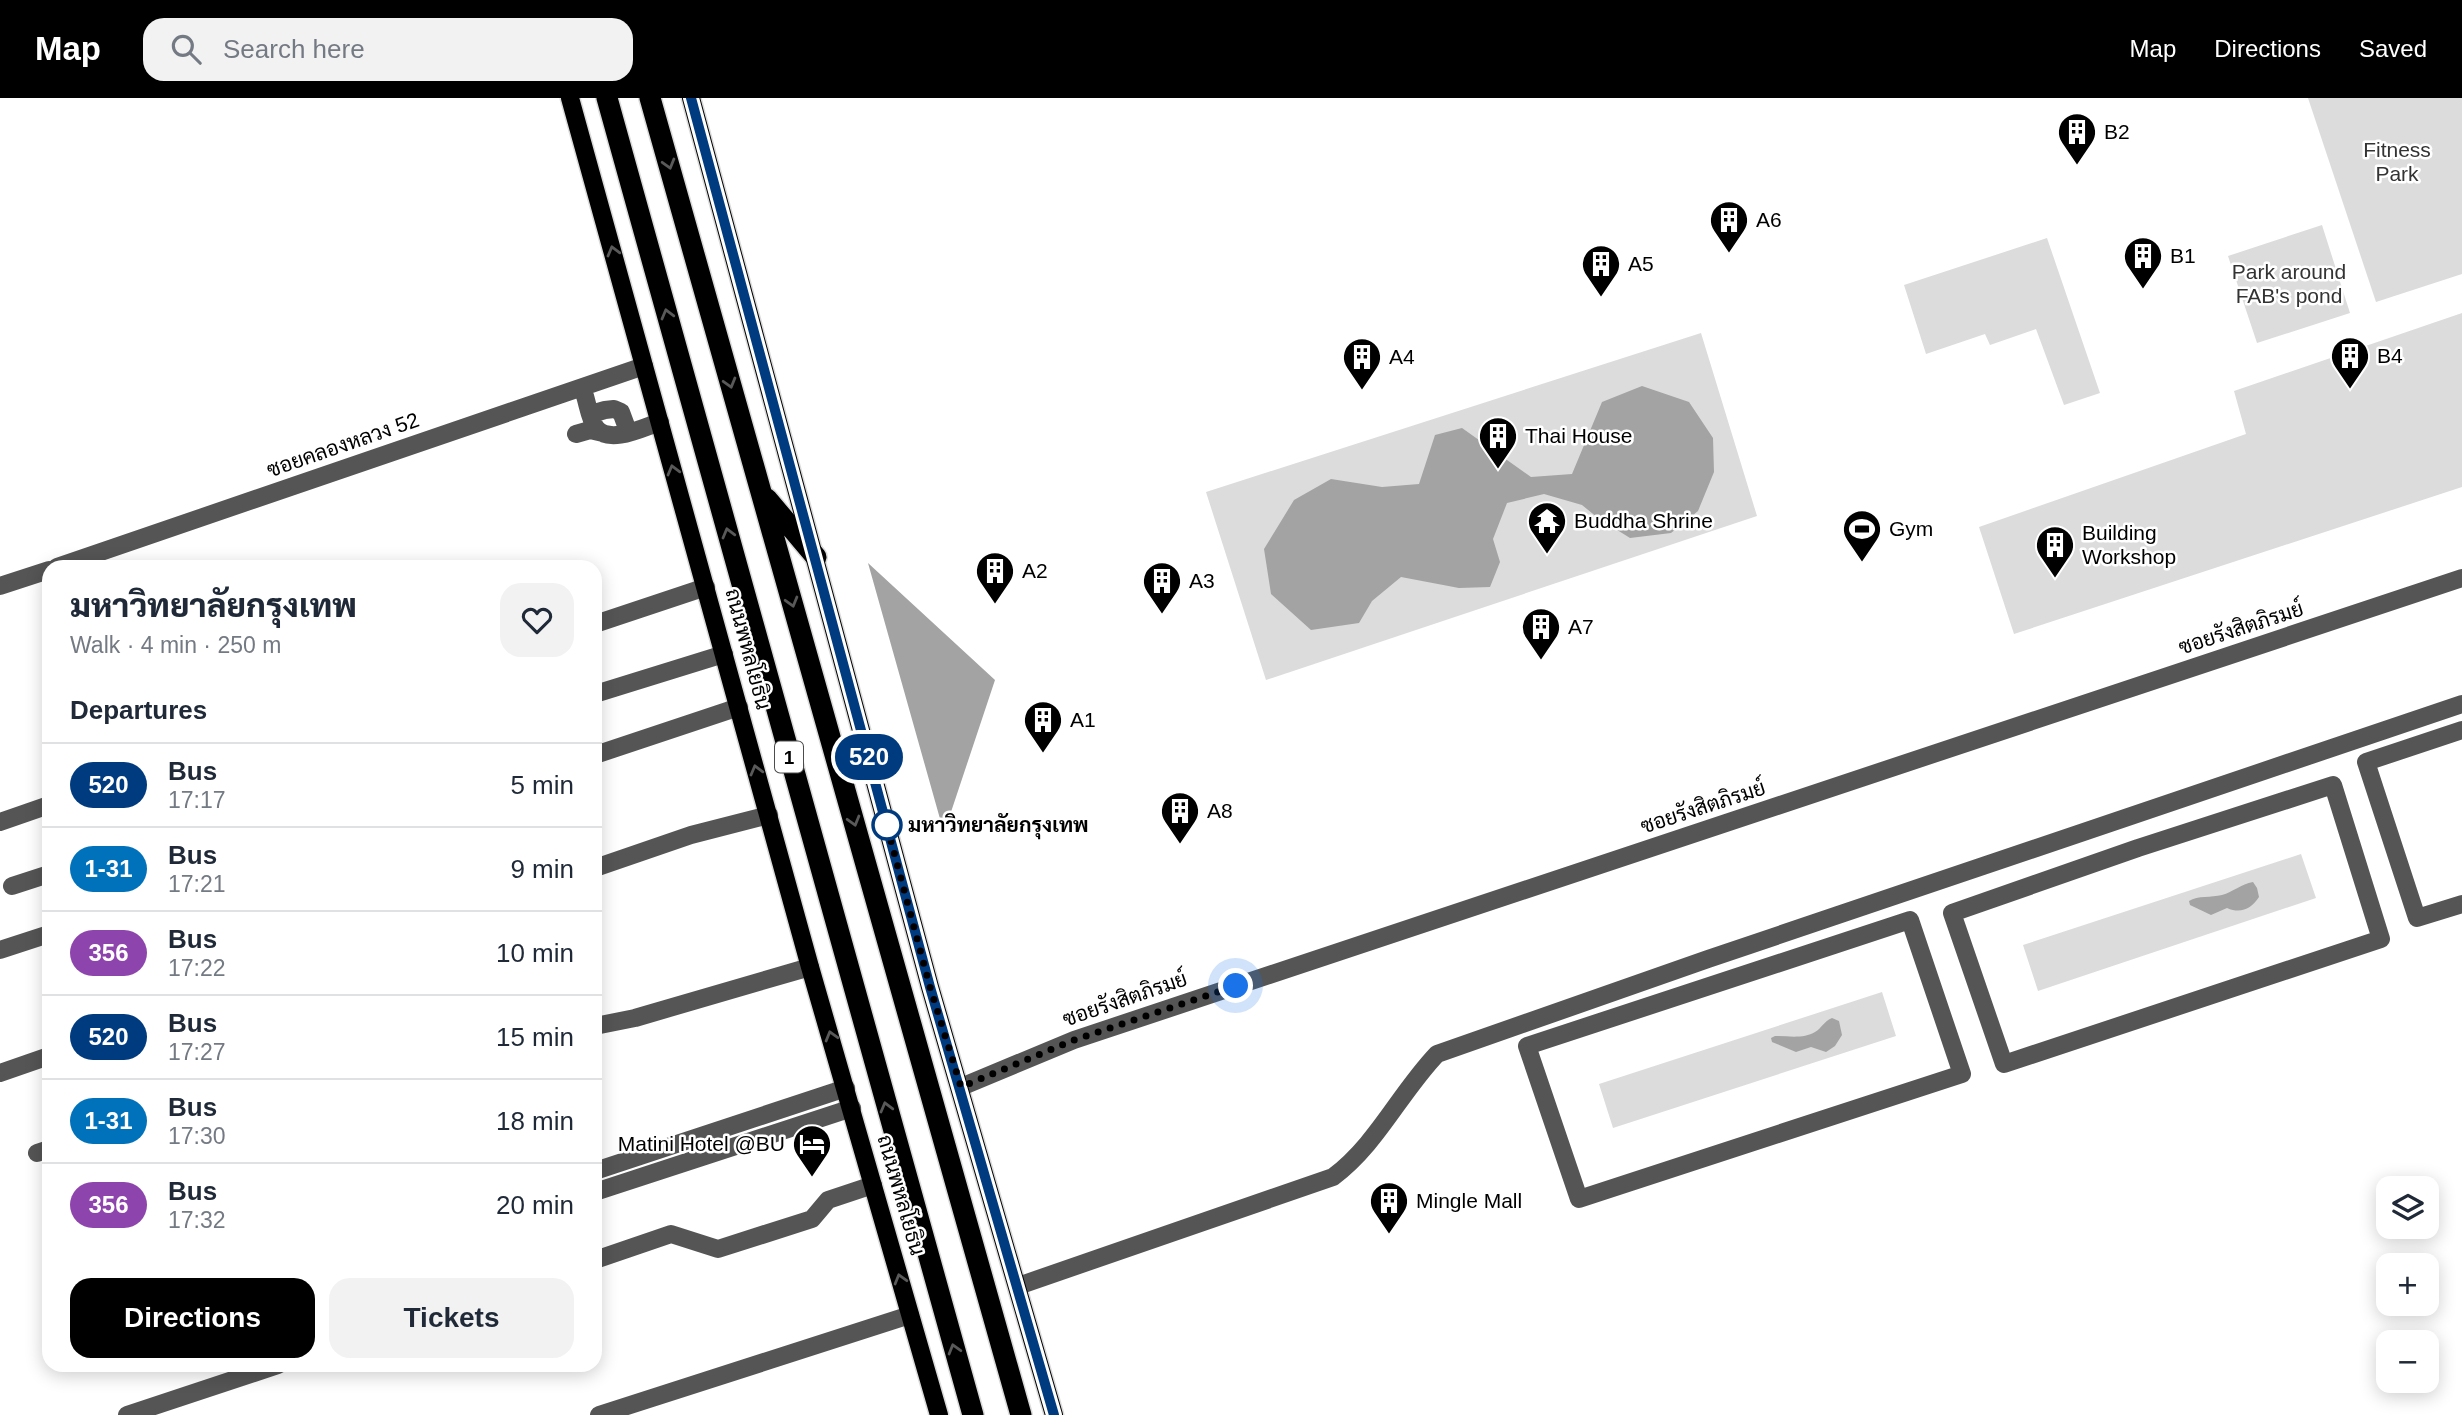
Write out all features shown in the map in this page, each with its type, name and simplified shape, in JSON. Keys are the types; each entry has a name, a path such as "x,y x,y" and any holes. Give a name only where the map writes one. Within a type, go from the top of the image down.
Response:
{"highway":[{"name":"ถนนพหลโยธิน","path":"607,98 972,1415"},
{"name":"1","path":"650,98 1021,1415"},
{"path":"761,492 816,558"}],"main road":[{"name":"ถนนพหลโยธิน","path":"570,98 810,967 939,1415"},
{"path":"691,98 927,975 1054,1415"}],"street":[{"name":"ซอยคลองหลวง 52","path":"77,560 645,366"},
{"path":"585,396 596,428 603,433"},
{"path":"591,414 614,409 621,412 628,431"},
{"path":"576,434 590,430 613,436 660,422"},
{"path":"0,586 42,572"},
{"name":"ซอยรังสิตภิรมย์","path":"961,1087 1074,1040 2462,578"},
{"path":"602,622 706,587"},
{"path":"602,692 724,654"},
{"path":"1018,1286 1333,1177 1354,1161 1437,1054 1711,958 2462,704"},
{"path":"602,753 739,708"},
{"path":"2462,730 2365,762 2417,918 2462,904"},
{"path":"2333,785 2381,939 2004,1064 1952,913 2138,848 2333,785"},
{"path":"0,822 42,807"},
{"path":"602,866 691,835 769,815"},
{"path":"2128,817 2138,848"},
{"path":"12,886 42,876"},
{"path":"1910,920 1962,1074 1579,1199 1527,1046 1720,982 1910,920"},
{"path":"0,950 42,936"},
{"path":"1711,958 1720,982"},
{"path":"602,1021 635,1018 810,967"},
{"path":"0,1073 42,1058"},
{"path":"602,1169 846,1088"},
{"path":"602,1190 852,1108"},
{"path":"602,1258 671,1234 718,1249 812,1219 828,1200 873,1185"},
{"path":"599,1415 910,1315"},
{"path":"127,1415 257,1372"}],"green space":[{"name":"Fitness Park","path":"2308,98 2462,98 2462,274 2376,302"},
{"name":"Park around FAB's pond","path":"2322,225 2350,313 2257,343 2228,256"},
{"path":"2047,238 2100,393 2064,405 2036,329 1990,345 1985,334 1926,354 1904,285"},
{"path":"2462,313 2462,487 2014,634 1979,527 2246,434 2234,391"},
{"path":"1701,333 1757,516 1266,680 1206,492"},
{"path":"2301,854 2316,898 2038,991 2023,945"},
{"path":"1882,992 1896,1036 1613,1128 1599,1084"}],"shaded area":[{"path":"1642,386 1689,402 1713,438 1714,472 1698,511 1671,533 1630,538 1582,505 1544,494 1507,503 1493,539 1500,562 1490,587 1459,588 1401,577 1372,601 1359,623 1311,630 1271,594 1264,549 1294,500 1331,479 1382,487 1419,484 1435,435 1462,428 1531,477 1572,474 1602,402"},
{"path":"868,563 995,680 944,833"},
{"path":"2253,882 2259,897 2253,905 2245,909 2237,911 2227,908 2211,915 2190,905 2189,901 2193,899 2222,895"},
{"path":"1832,1018 1839,1021 1842,1035 1835,1046 1826,1052 1811,1047 1796,1052 1772,1042 1771,1038 1775,1036 1796,1037 1811,1034"}],"bus line":[{"name":"520","path":"691,98 930,987 1054,1415"}],"place":[{"name":"B2","path":"2077,166"},
{"name":"A6","path":"1729,254"},
{"name":"B1","path":"2143,290"},
{"name":"A5","path":"1601,298"},
{"name":"B4","path":"2350,390"},
{"name":"A4","path":"1362,391"},
{"name":"Thai House","path":"1498,470"},
{"name":"Buddha Shrine","path":"1547,555"},
{"name":"Gym","path":"1862,563"},
{"name":"Building Workshop","path":"2055,579"},
{"name":"A2","path":"995,605"},
{"name":"A3","path":"1162,615"},
{"name":"A7","path":"1541,661"},
{"name":"A1","path":"1043,754"},
{"name":"มหาวิทยาลัยกรุงเทพ","path":"887,825"},
{"name":"A8","path":"1180,845"},
{"name":"Matini Hotel @BU","path":"812,1178"},
{"name":"Mingle Mall","path":"1389,1235"}],"route":[{"path":"887,825 884,815 930,987 961,1087 1074,1040 1236,986"}]}
